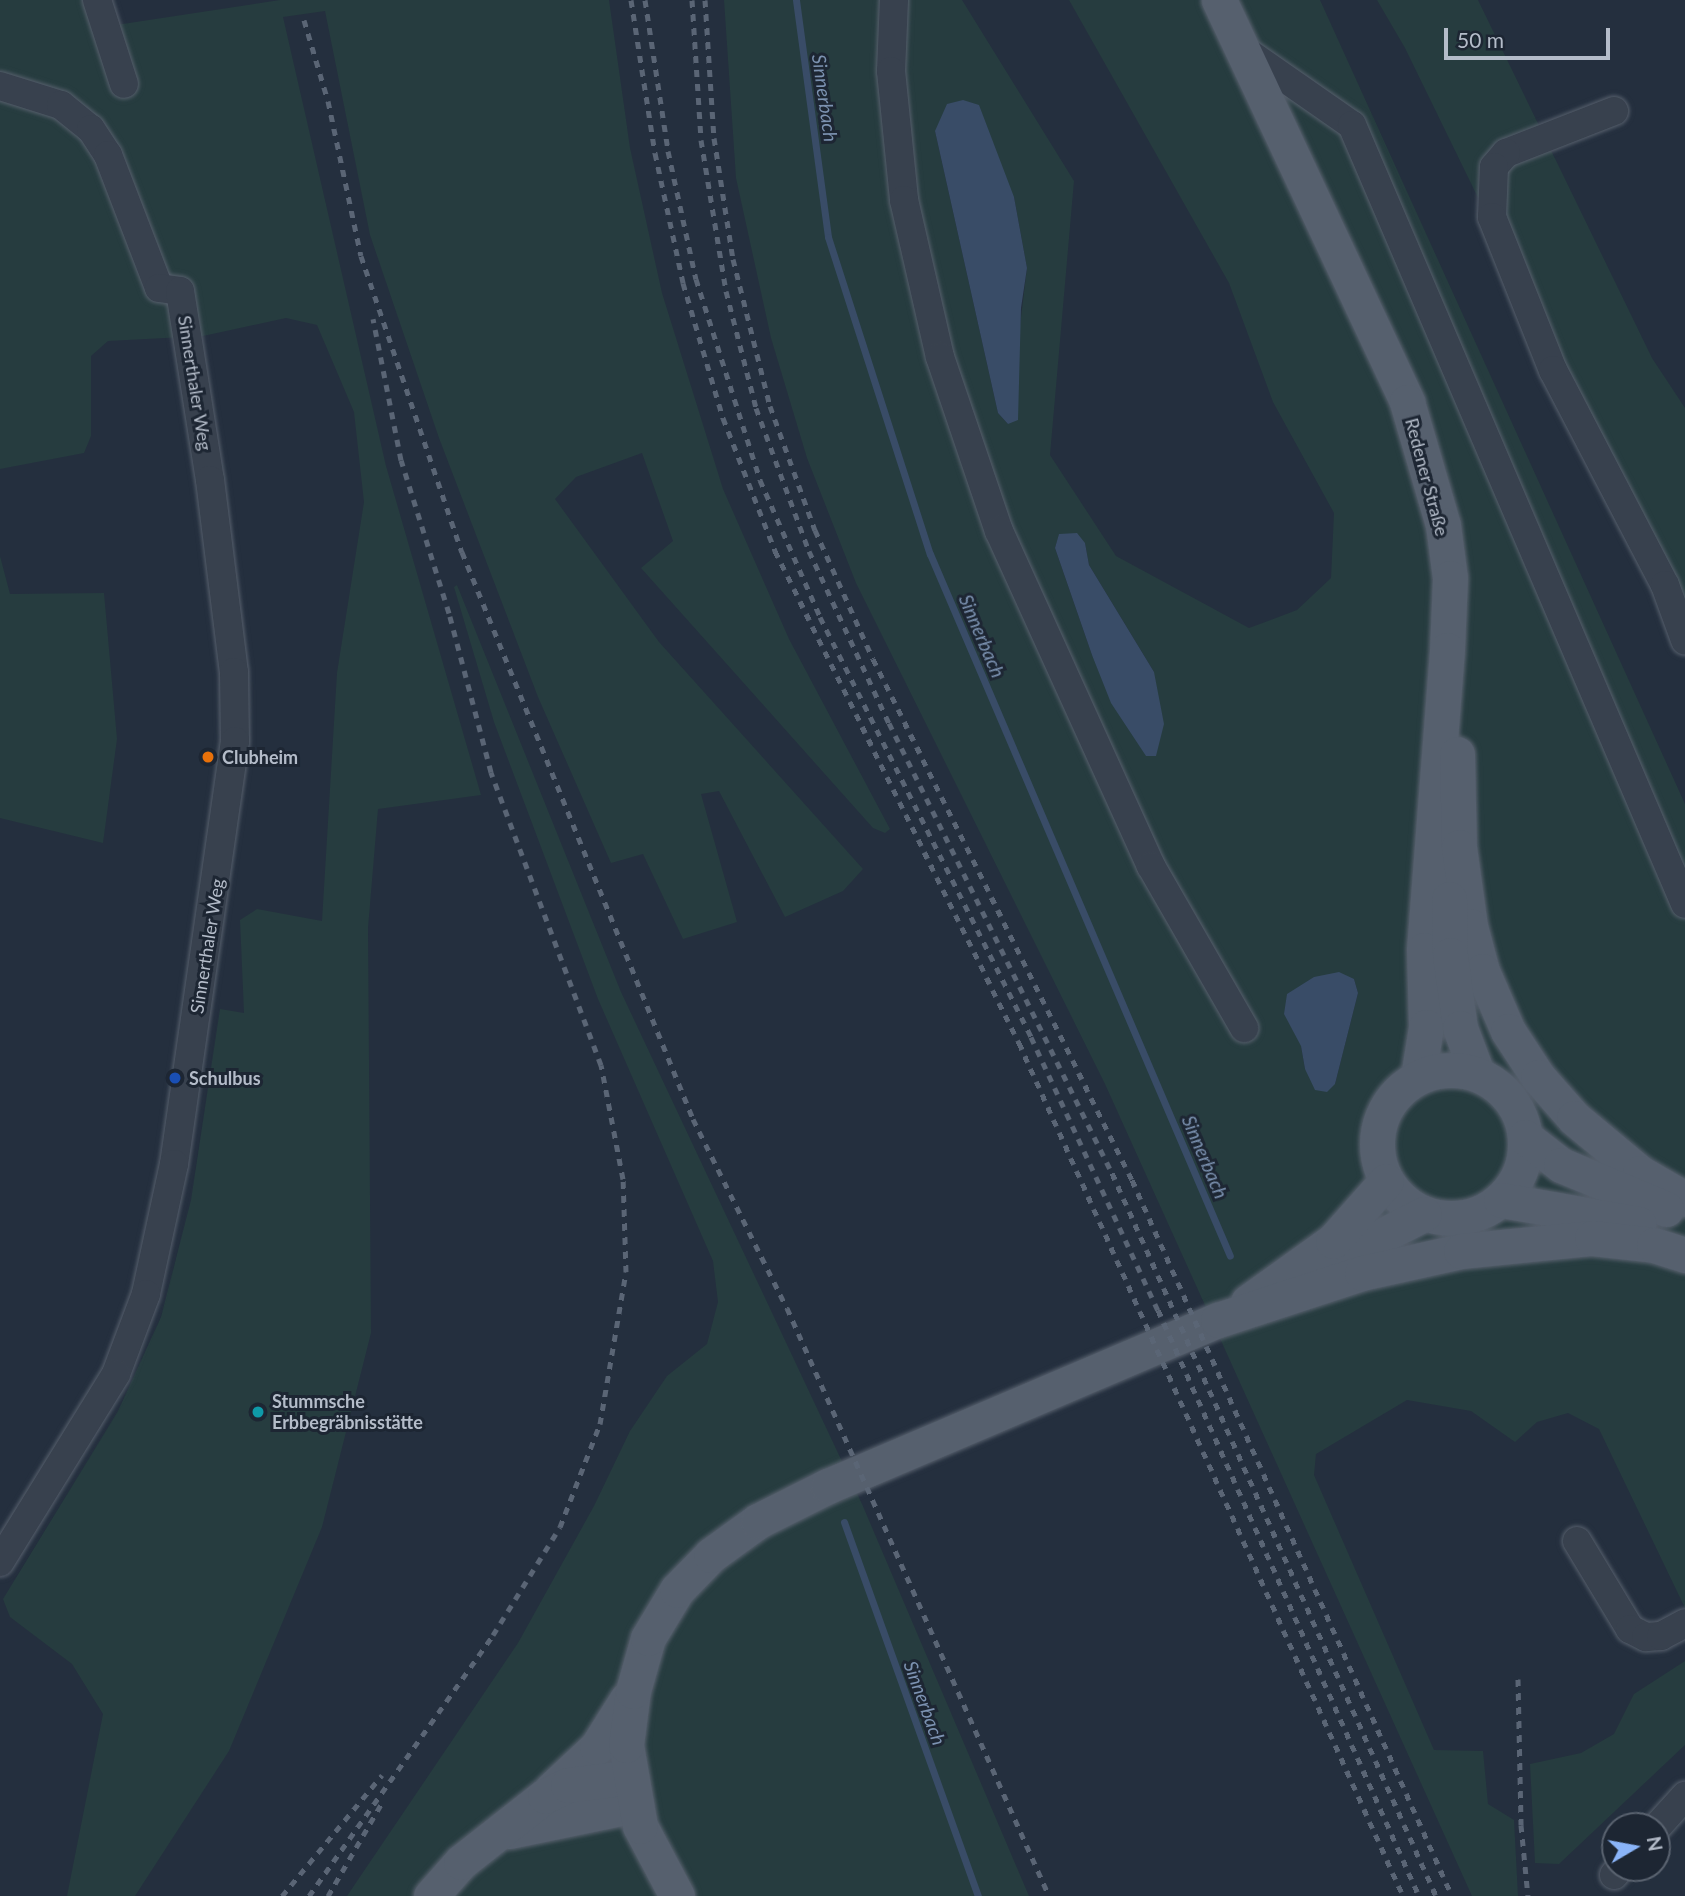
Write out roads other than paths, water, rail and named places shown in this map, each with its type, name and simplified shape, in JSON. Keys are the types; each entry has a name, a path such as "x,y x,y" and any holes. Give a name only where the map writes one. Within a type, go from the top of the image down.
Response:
{"main road":[{"name":"Redener Straße","path":"1219,0 1407,402 1443,525 1450,578 1424,950 1426,1027 1418,1077"},
{"path":"1450,578 1455,664 1459,847 1482,971 1508,1031 1538,1077 1574,1118 1640,1173 1685,1199"},
{"path":"1455,664 1450,955 1460,1028 1477,1073"},
{"path":"1501,1200 1523,1163 1525,1137 1518,1112 1506,1093 1477,1073 1442,1070 1418,1077 1386,1107 1378,1128 1376,1149 1386,1181 1402,1200 1424,1214 1462,1218 1501,1200 1625,1219 1685,1238"},
{"path":"1525,1137 1561,1165 1685,1217"},
{"path":"1257,1297 1333,1241 1386,1181"},
{"path":"1218,1320 1257,1297 1424,1214"},
{"path":"677,1896 644,1839 633,1791 626,1730 633,1691 648,1638 677,1591 711,1555 758,1521 828,1486 1218,1320 1362,1273 1461,1251 1592,1238 1654,1245 1685,1255"},
{"path":"431,1896 461,1862 545,1796 597,1747 633,1691"},
{"path":"545,1796 568,1785 633,1791"},
{"path":"498,1833 633,1791"}],"street":[{"path":"97,0 124,84"},
{"path":"894,0 891,71 904,200 940,357 999,531 1151,866 1244,1028"},
{"path":"1240,47 1352,125 1685,904"},
{"name":"Sinnerthaler Weg","path":"0,86 61,105 91,129 108,155 159,288 180,291 211,480 234,672 235,741 223,844 174,1164 146,1294 116,1374 0,1562"},
{"path":"1614,111 1506,153 1494,167 1492,217 1553,370 1665,585 1685,640"},
{"path":"1577,1541 1630,1629 1646,1637 1685,1623"},
{"path":"1671,1812 1685,1796"}],"water":[{"path":"963,100 979,105 1014,197 1027,268 1021,308 1018,420 1008,424 998,413 935,131 947,104"},
{"path":"1077,533 1085,543 1089,565 1154,672 1164,724 1156,756 1146,756 1111,703 1092,655 1055,548 1059,534"},
{"path":"1339,972 1354,979 1358,993 1335,1084 1327,1092 1315,1090 1305,1069 1301,1046 1284,1014 1287,994 1314,977"}],"waterway":[{"name":"Sinnerbach","path":"796,0 828,237 930,554 1230,1256"},
{"name":"Sinnerbach","path":"844,1522 978,1896"}],"railway":[{"path":"631,0 655,153 683,283 723,418 775,551 1019,1043 1403,1896"},
{"path":"645,0 668,151 696,279 760,480 820,617 1031,1037 1158,1310 1419,1896"},
{"path":"692,0 701,140 726,291 756,408 809,551 889,723 1112,1173 1436,1896"},
{"path":"705,0 714,138 733,259 770,406 815,530 873,659 1132,1180 1452,1896"},
{"path":"304,20 328,101 361,256 462,552 693,1119 787,1308 1049,1896"},
{"path":"309,1896 493,1635 560,1527 600,1424 626,1272 623,1179 601,1065 491,772 449,613 401,460 373,319"},
{"path":"1518,1679 1521,1825 1528,1896"},
{"path":"282,1896 382,1775"},
{"path":"328,1896 383,1801"}],"place":[{"name":"Clubheim","path":"208,757"},
{"name":"Schulbus","path":"175,1078"},
{"name":"Stummsche Erbbegräbnisstätte","path":"258,1412"}]}
